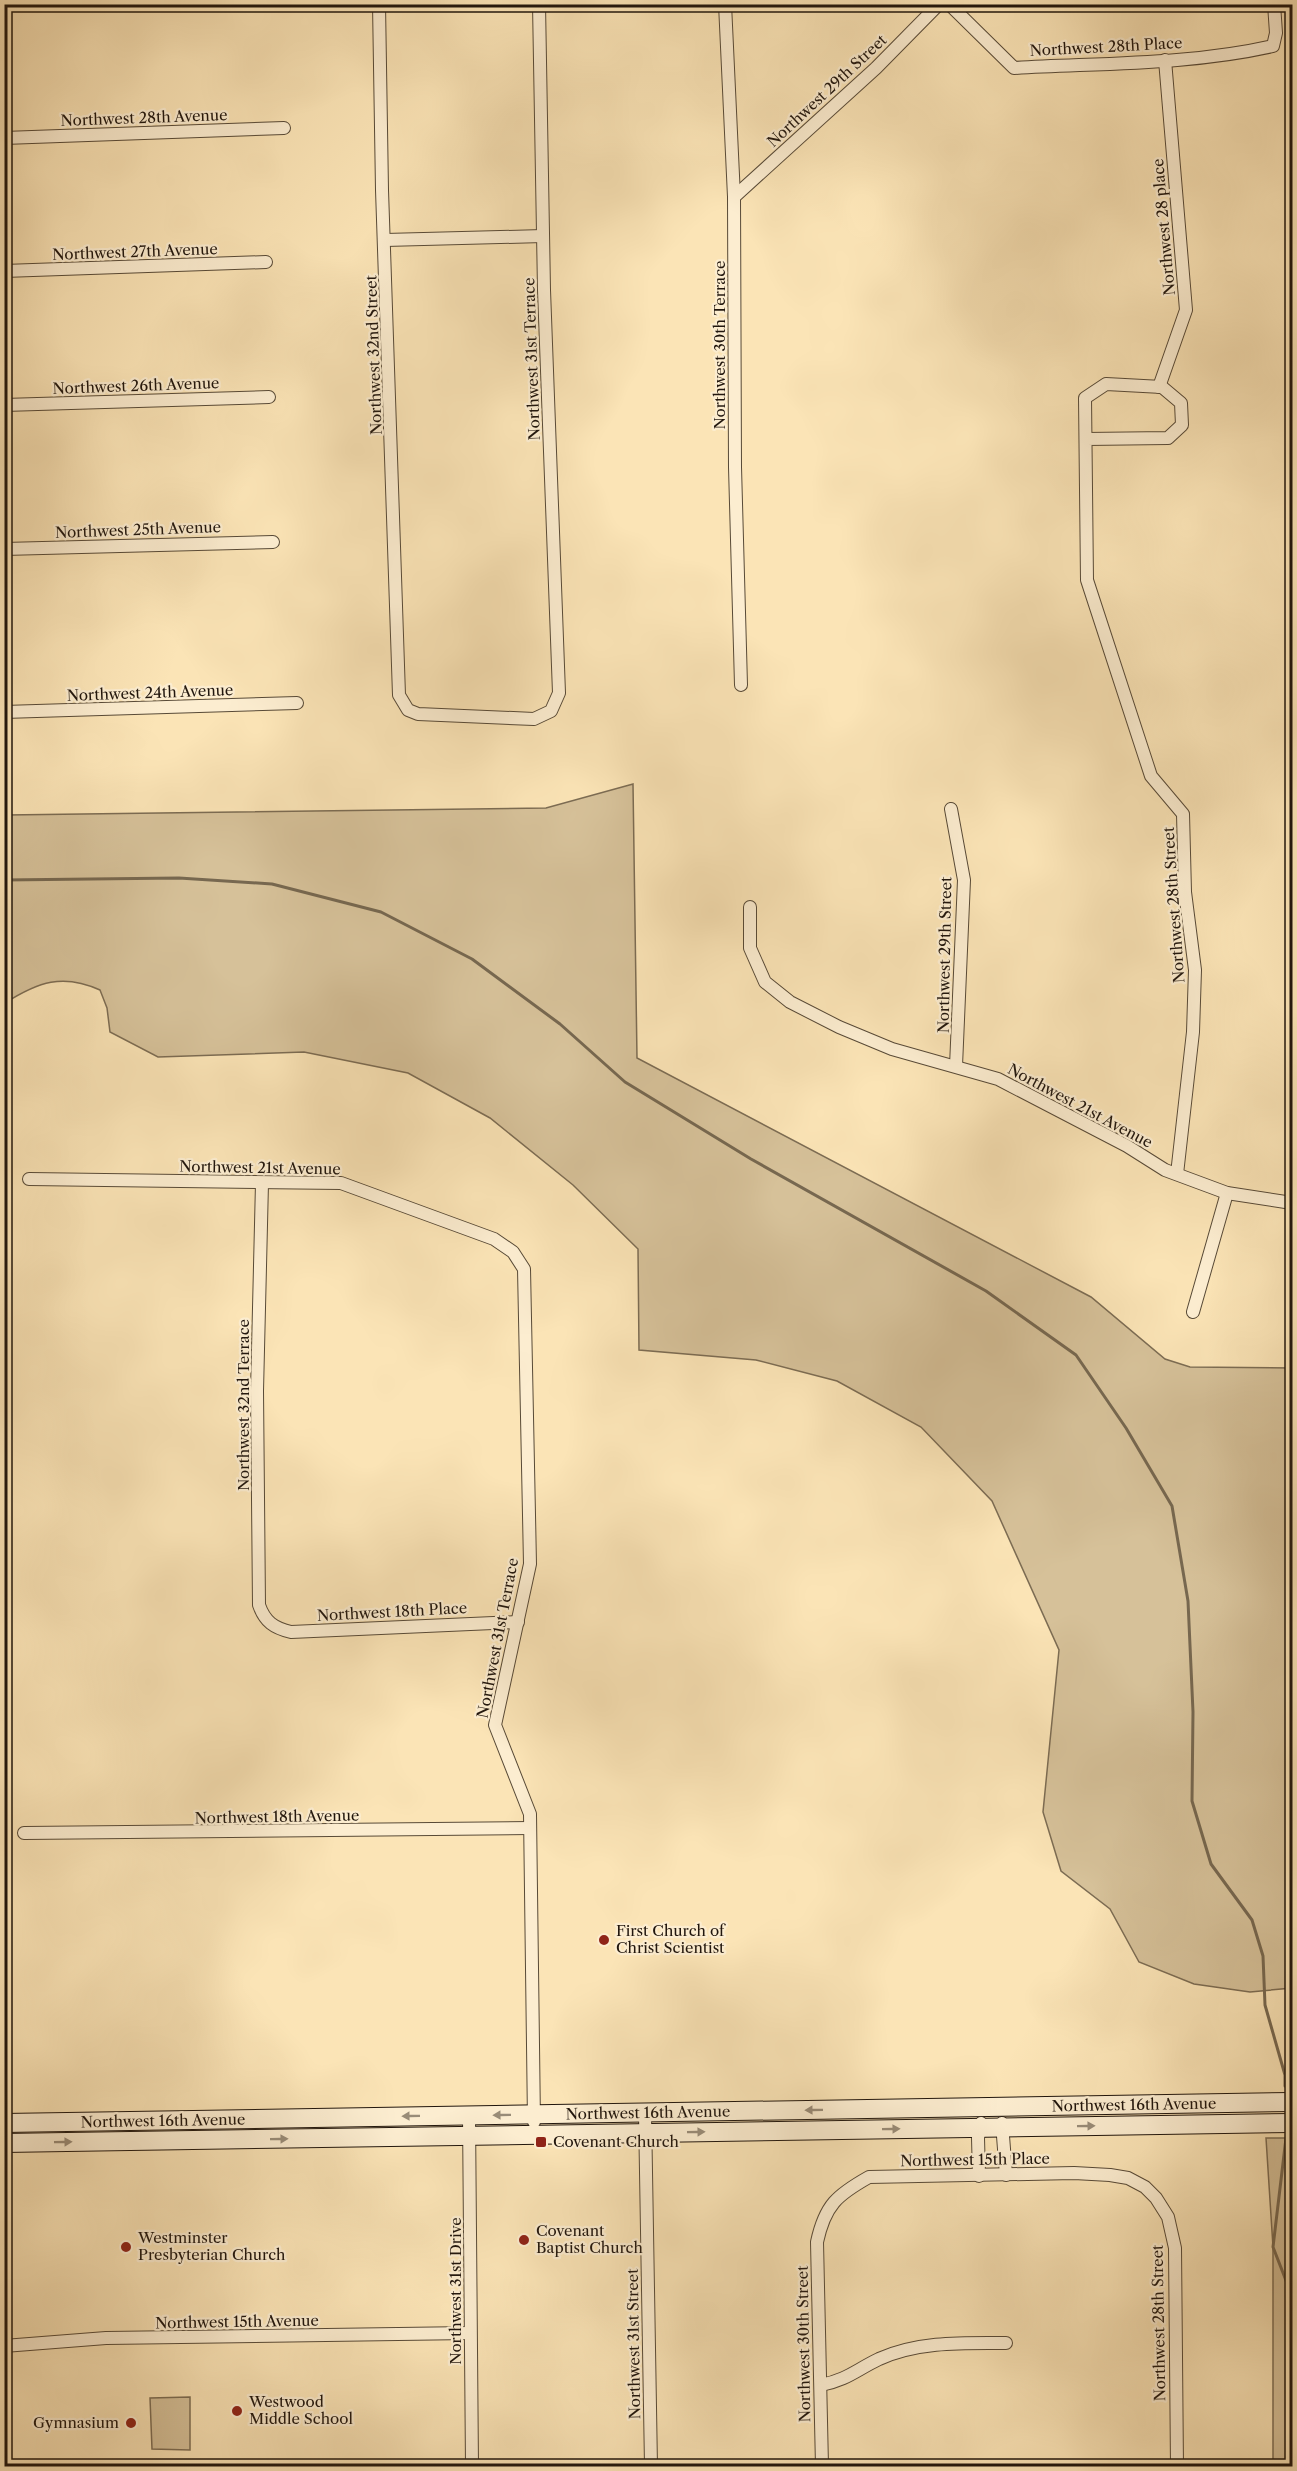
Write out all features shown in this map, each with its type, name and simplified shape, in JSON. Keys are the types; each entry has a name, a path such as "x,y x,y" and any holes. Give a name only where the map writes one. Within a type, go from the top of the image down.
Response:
{"main road":[{"name":"Northwest 16th Avenue","path":"4,2123 1293,2102"},
{"path":"1198,2104 1198,2124"},
{"path":"242,2120 244,2140"},
{"name":"Northwest 16th Avenue","path":"4,2143 1293,2123"}],"street":[{"name":"Northwest 32nd Street","path":"379,4 399,695 403,704"},
{"name":"Northwest 31st Terrace","path":"403,704 418,714 534,719 551,711 559,693 543,236 539,4"},
{"name":"Northwest 30th Terrace","path":"725,4 734,197 735,467 741,685"},
{"name":"Northwest 29th Street","path":"734,197 876,68 939,4"},
{"name":"Northwest 28th Place","path":"949,4 1014,68 1165,60 1273,46 1276,33 1274,4"},
{"name":"Northwest 28 place","path":"1159,387 1186,310 1165,60"},
{"name":"Northwest 28th Avenue","path":"4,138 284,128"},
{"path":"385,240 543,236"},
{"name":"Northwest 27th Avenue","path":"4,271 266,262"},
{"name":"Northwest 28th Street","path":"1159,387 1106,384 1085,398 1087,580 1151,776 1183,814 1185,892 1195,970 1193,1032 1177,1174"},
{"path":"1086,439 1168,438 1182,425 1181,403 1159,387"},
{"name":"Northwest 26th Avenue","path":"4,405 269,397"},
{"name":"Northwest 25th Avenue","path":"4,549 273,542"},
{"name":"Northwest 24th Avenue","path":"4,712 297,703"},
{"name":"Northwest 29th Street","path":"951,810 963,880 956,1066"},
{"name":"Northwest 21st Avenue","path":"750,907 750,948 765,982 790,1002 892,1049 998,1079 1127,1146 1165,1170 1227,1193 1293,1203"},
{"name":"Northwest 21st Avenue","path":"29,1179 341,1183 494,1239 513,1252"},
{"name":"Northwest 32nd Terrace","path":"262,1183 257,1391 259,1605 270,1624"},
{"path":"1193,1312 1227,1193"},
{"name":"Northwest 31st Terrace","path":"513,1252 524,1269 530,1564 495,1725 530,1814 534,2134"},
{"name":"Northwest 18th Place","path":"270,1624 291,1632 518,1622"},
{"name":"Northwest 18th Avenue","path":"24,1833 530,1828"},
{"path":"979,2176 978,2138 990,2107"},
{"path":"990,2107 1003,2127 1006,2175"},
{"name":"Northwest 31st Street","path":"645,2113 651,2466"},
{"name":"Northwest 31st Drive","path":"469,2116 472,2466"},
{"name":"Northwest 15th Place","path":"822,2221 841,2193 869,2177 1110,2175 1128,2178 1145,2187"},
{"name":"Northwest 28th Street","path":"1145,2187 1156,2198 1168,2217 1175,2248 1177,2466"},
{"name":"Northwest 30th Street","path":"822,2221 817,2242 822,2466"},
{"name":"Northwest 15th Avenue","path":"4,2346 105,2338 470,2333"},
{"path":"820,2385 841,2381 879,2359 915,2347 959,2343 1006,2343"}],"shaded area":[{"path":"633,784 637,1058 1091,1297 1165,1359 1190,1367 1292,1368 1292,1988 1250,1992 1194,1984 1139,1962 1110,1909 1061,1871 1043,1812 1059,1650 992,1501 921,1427 837,1381 756,1360 639,1350 638,1249 573,1185 490,1118 408,1073 304,1052 158,1057 110,1032 107,1008 100,990 74,982 62,981 40,985 5,1003 6,815 546,808"},
{"path":"1266,2138 1292,2138 1292,2466 1273,2466 1273,2247"},
{"path":"190,2397 190,2450 152,2449 150,2398"}],"waterway":[{"path":"4,880 179,878 272,884 381,912 472,959 560,1024 625,1082 751,1159 986,1291 1076,1355 1126,1428 1172,1506 1188,1601 1193,1712 1192,1801 1211,1864 1252,1920 1263,1956 1265,2005 1285,2075 1285,2086"},
{"path":"1286,2138 1273,2247 1292,2296"},
{"path":"1292,2371 1292,2379"}],"place":[{"name":"First Church of Christ Scientist","path":"604,1940"},
{"name":"Covenant Church","path":"541,2142"},
{"name":"Covenant Baptist Church","path":"524,2240"},
{"name":"Westminster Presbyterian Church","path":"126,2247"},
{"name":"Westwood Middle School","path":"237,2411"},
{"name":"Gymnasium","path":"131,2423"}]}
